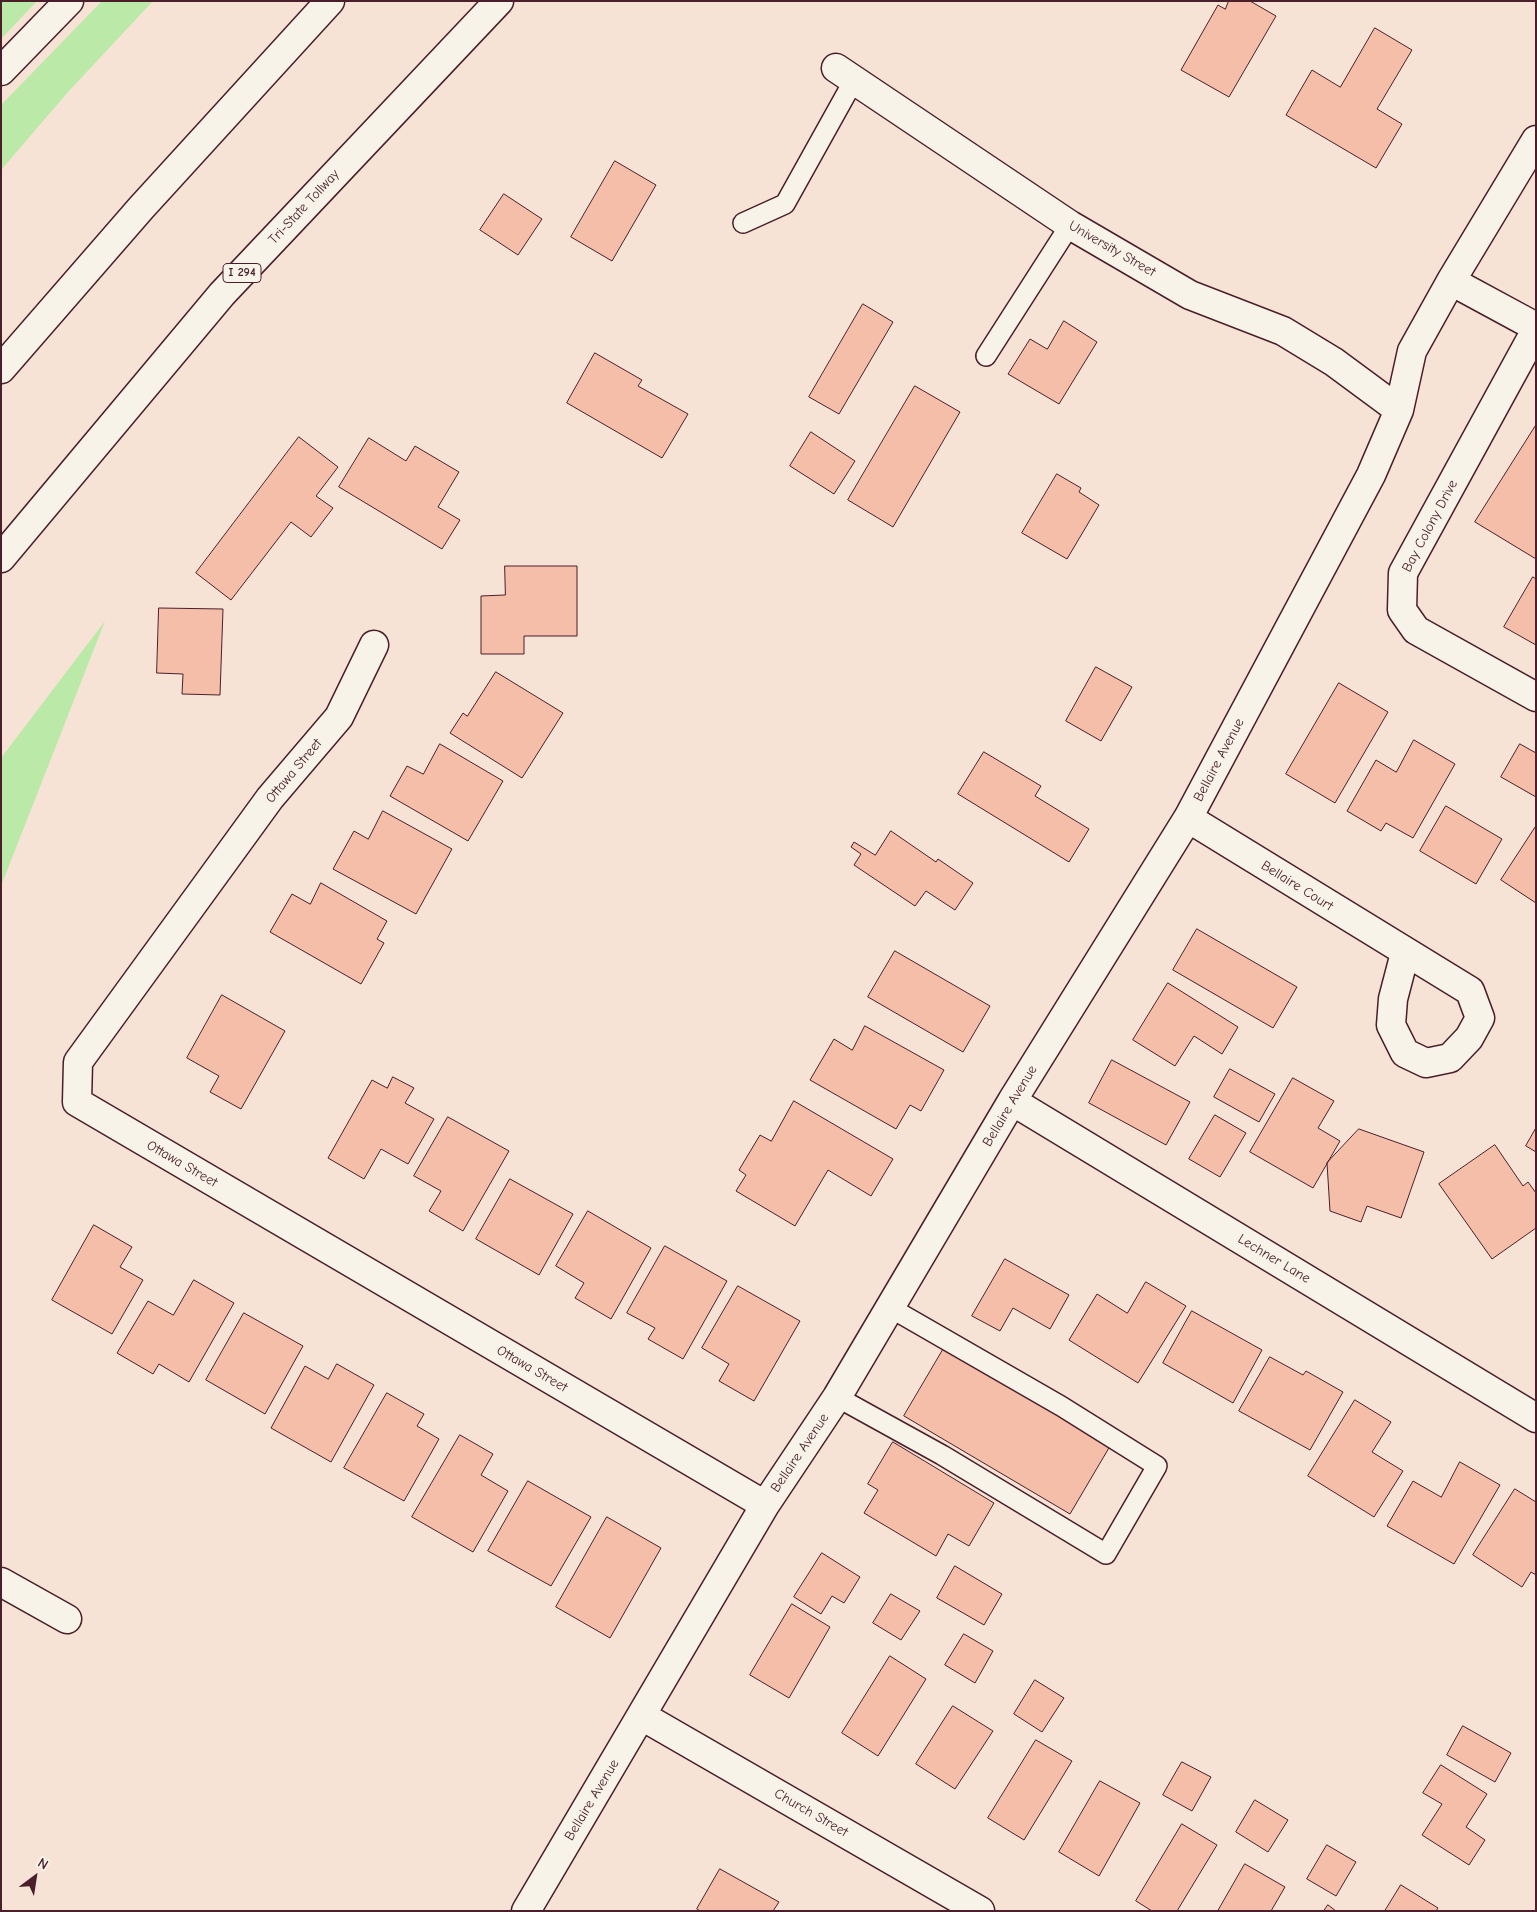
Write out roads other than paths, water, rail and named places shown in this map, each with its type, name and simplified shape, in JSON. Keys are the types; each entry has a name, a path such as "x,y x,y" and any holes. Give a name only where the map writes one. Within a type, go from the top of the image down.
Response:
{"main road":[{"path":"1,71 69,1"},
{"path":"1,369 141,208 330,1"},
{"name":"Tri-State Tollway","path":"1,558 222,294 499,1"},
{"name":"University Street","path":"845,74 1070,225 1190,294 1283,331 1334,362 1399,410"},
{"path":"1451,281 1536,140"},
{"name":"Bay Colony Drive","path":"1451,281 1536,328 1403,573 1402,610 1416,630 1536,698"},
{"name":"Bellaire Avenue","path":"526,1911 765,1506 838,1397 889,1307 1012,1101 1188,818 1371,475 1399,410 1412,351 1451,281"},
{"name":"Ottawa Street","path":"374,645 339,717 270,798 78,1062 77,1102 765,1506"},
{"name":"Bellaire Court","path":"1188,818 1405,953"},
{"name":"Lechner Lane","path":"1012,1101 1536,1418"},
{"path":"1,1582 67,1619"},
{"name":"Church Street","path":"642,1716 980,1911"}],"lane":[{"path":"743,223 785,204 845,74"},
{"path":"986,356 1070,225"},
{"path":"838,1397 942,1456 1106,1554 1157,1466 1061,1406 889,1307"}]}
